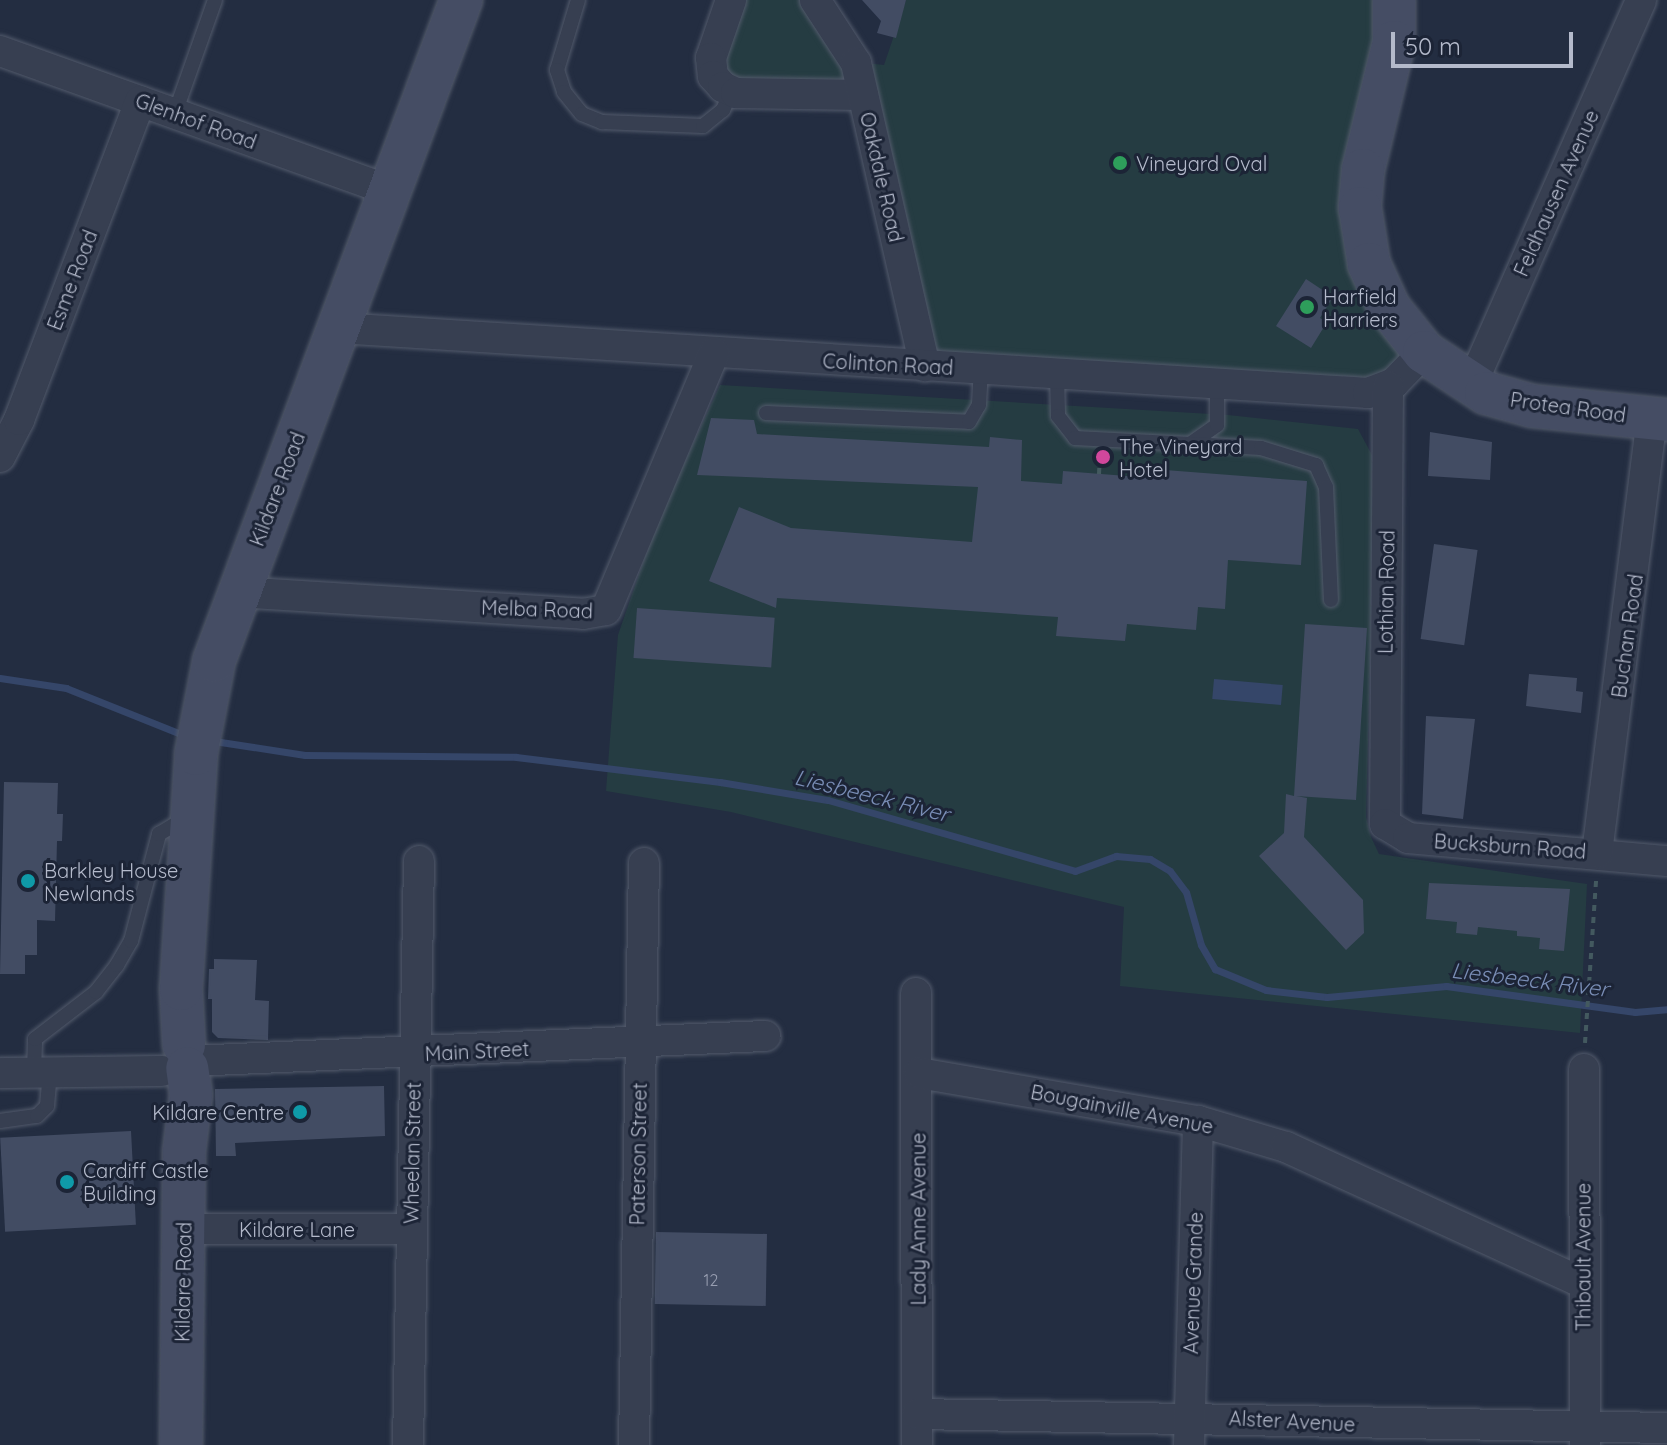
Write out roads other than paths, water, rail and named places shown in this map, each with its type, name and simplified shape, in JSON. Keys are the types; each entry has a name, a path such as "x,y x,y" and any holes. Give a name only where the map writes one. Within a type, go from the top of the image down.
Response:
{"street":[{"name":"Kildare Road","path":"181,1445 186,1120 167,1061 181,999 196,754 202,712 237,592 461,0"},
{"path":"731,0 710,67 718,83 731,91 863,95"},
{"name":"Oakdale Road","path":"815,0 856,63 925,366"},
{"name":"Protea Road","path":"1394,0 1394,42 1363,170 1360,208 1378,287 1424,352 1471,386 1532,406 1660,419"},
{"name":"Feldhausen Avenue","path":"1471,386 1641,0"},
{"name":"Glenhof Road","path":"0,51 391,191"},
{"name":"Esme Road","path":"0,457 19,420 140,101"},
{"name":"Colinton Road","path":"338,328 1368,393 1388,386"},
{"path":"1388,386 1424,352"},
{"name":"Melba Road","path":"237,592 583,614 606,610 714,353"},
{"name":"Lothian Road","path":"1384,797 1388,386"},
{"name":"Buchan Road","path":"1597,853 1660,419"},
{"name":"Bucksburn Road","path":"1384,797 1385,824 1400,836 1667,861"},
{"name":"Wheelan Street","path":"408,1445 419,861"},
{"name":"Paterson Street","path":"634,1445 644,863"},
{"name":"Lady Anne Avenue","path":"916,993 919,1073 917,1445"},
{"name":"Main Street","path":"0,1073 167,1061 414,1054 765,1036"},
{"name":"Thibault Avenue","path":"1584,1069 1585,1436"},
{"name":"Bougainville Avenue","path":"919,1073 1198,1121 1357,1176 1492,1245 1583,1283"},
{"name":"Avenue Grande","path":"1189,1431 1198,1121"},
{"name":"Kildare Lane","path":"183,1229 410,1229"},
{"name":"Alster Avenue","path":"917,1414 1189,1431 1383,1425 1585,1436 1667,1428"}],"lane":[{"path":"175,113 215,0"},
{"path":"578,0 557,70 564,92 582,114 602,122 703,126 723,110 731,91"},
{"path":"766,413 969,422 979,405 981,369"},
{"path":"1057,374 1058,416 1075,438 1287,453 1316,465 1326,487 1331,600"},
{"path":"1190,444 1217,425 1217,383"},
{"path":"0,1121 37,1116 47,1106 35,1039 96,992 131,941 159,834 179,819 192,817"}],"water":[{"path":"1214,679 1283,685 1281,705 1212,699"}],"waterway":[{"name":"Liesbeeck River","path":"0,678 66,688 186,736"},
{"name":"Liesbeeck River","path":"214,741 305,755 516,757 720,782 828,800 1075,871 1116,856 1150,859 1170,871 1186,892 1201,945 1215,969 1266,990 1327,997 1446,986 1635,1012 1667,1009"}],"place":[{"name":"Vineyard Oval","path":"1120,163"},
{"name":"Harfield Harriers","path":"1307,307"},
{"name":"The Vineyard Hotel","path":"1103,457"},
{"name":"Barkley House Newlands","path":"28,881"},
{"name":"Kildare Centre","path":"300,1112"},
{"name":"Cardiff Castle Building","path":"67,1182"}]}
